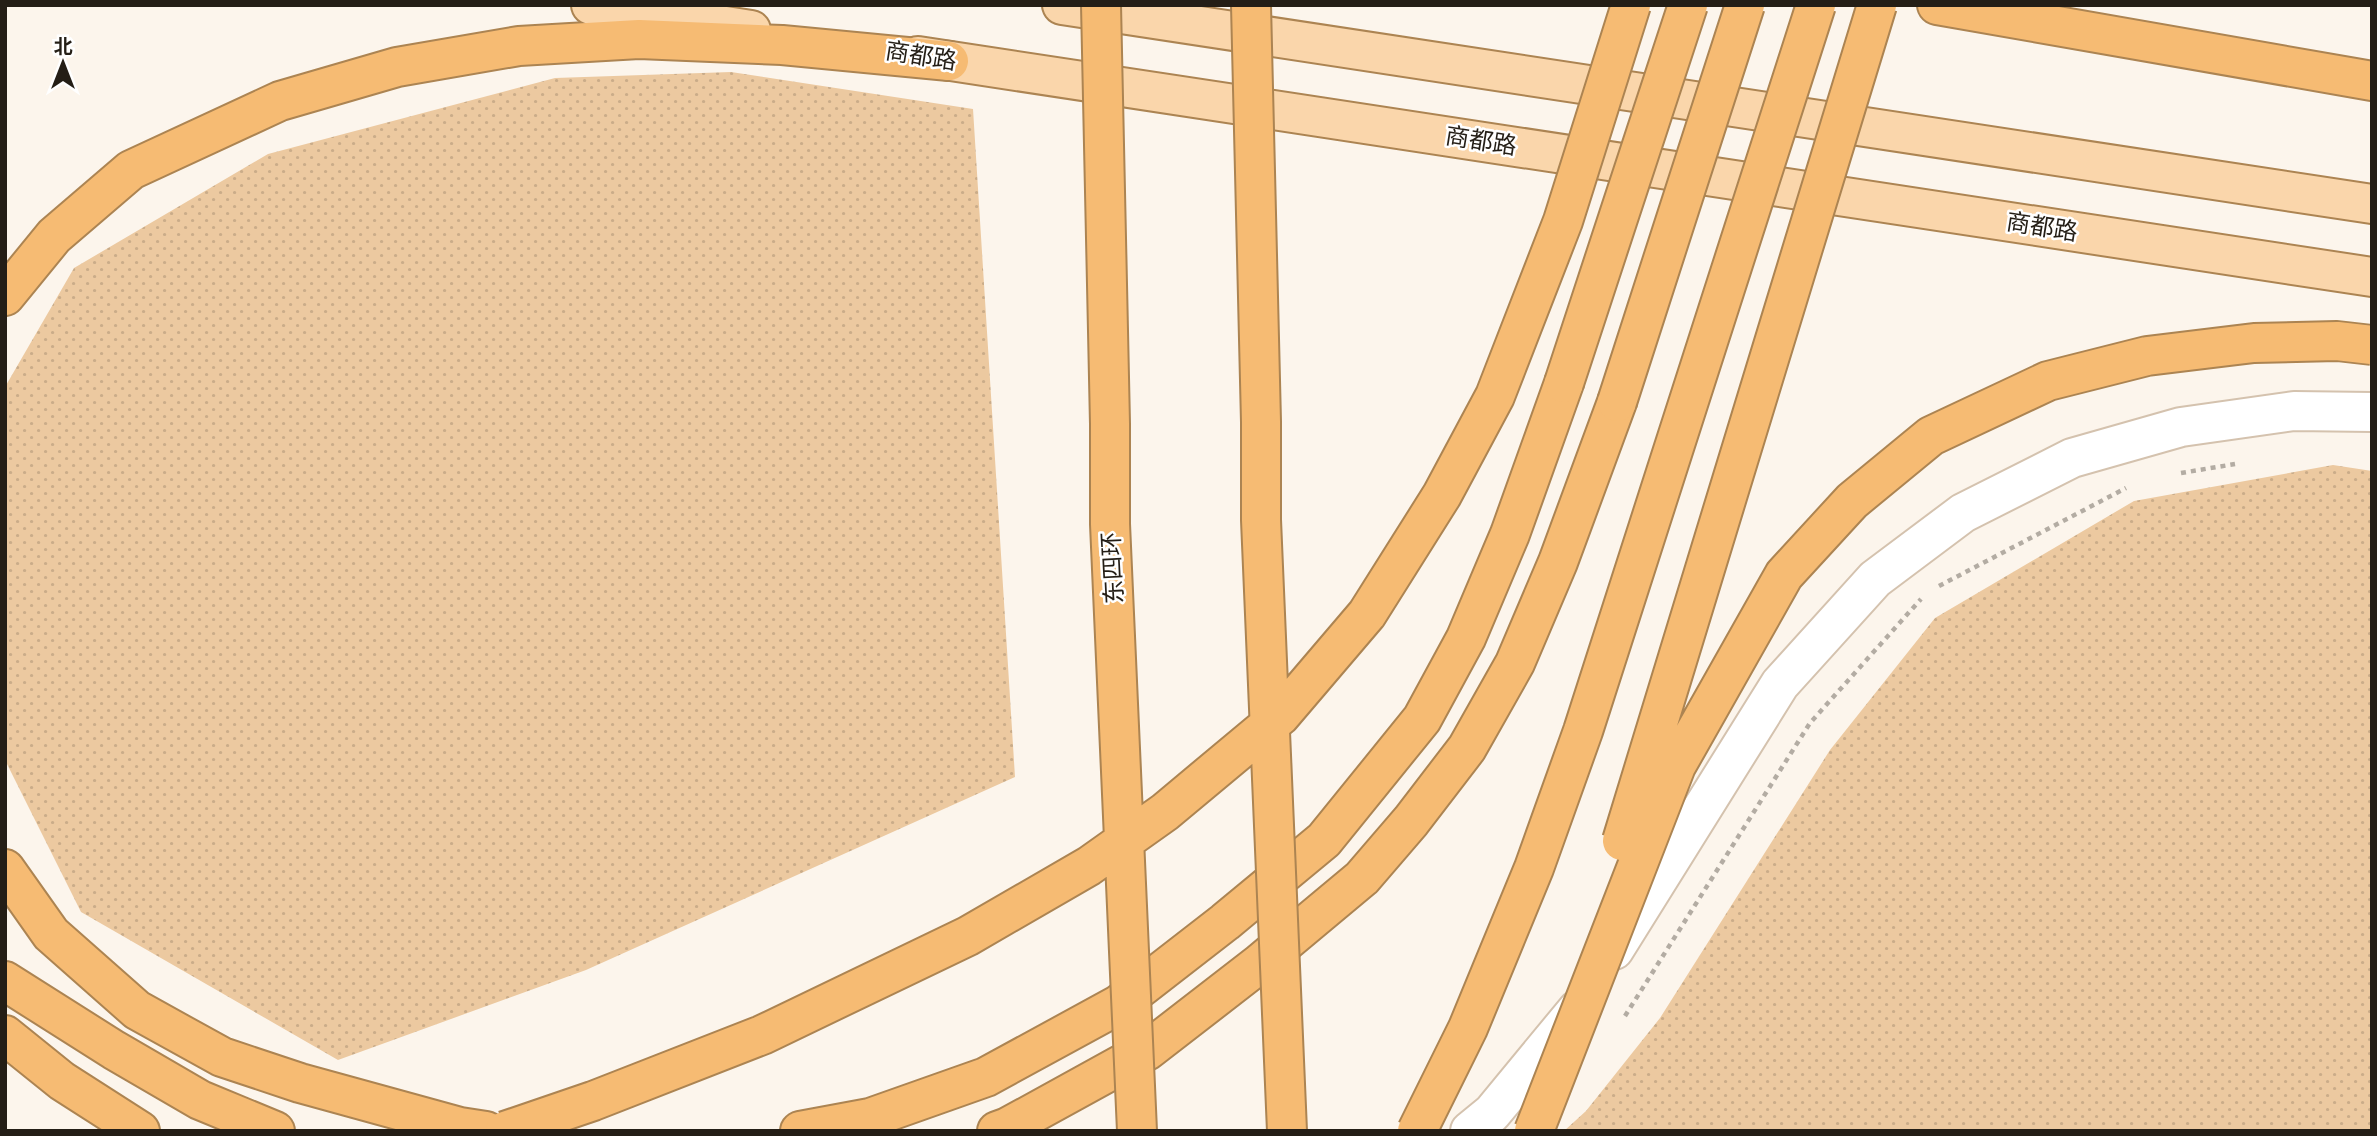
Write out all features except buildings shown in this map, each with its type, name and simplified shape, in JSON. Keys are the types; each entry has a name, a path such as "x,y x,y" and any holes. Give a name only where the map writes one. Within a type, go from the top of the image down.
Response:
{"highway":[{"name":"东四环","path":"1101,5 1110,524 1137,1131"},
{"path":"1251,5 1261,520 1287,1131"},
{"path":"505,1131 593,1101 762,1035 968,936 1100,858 1165,812 1280,716 1367,614 1442,495 1495,396 1563,221 1631,5"},
{"path":"800,1131 870,1118 986,1077 1118,1005 1225,922 1324,840 1422,719 1466,638 1510,534 1564,383 1688,5"},
{"path":"997,1131 1148,1050 1259,964 1362,878 1411,821 1467,748 1515,663 1558,562 1617,402 1745,5"},
{"path":"1417,1131 1468,1028 1534,868 1578,743 1816,5"},
{"path":"1534,1131 1877,5"},
{"path":"1937,5 2372,81"},
{"path":"5,296 54,236 131,170 280,101 397,67 519,46 639,39 782,45 949,61"},
{"path":"1534,1131 1676,766 1784,575 1852,501 1931,436 2048,382 2147,356 2254,343 2337,341 2372,345"},
{"path":"5,869 51,934 137,1010 222,1057 300,1083 460,1128 486,1131"},
{"path":"5,981 114,1050 200,1100 275,1131"},
{"path":"5,1035 62,1081 140,1131"}],"main road":[{"name":"商都路","path":"590,5 2372,277"},
{"path":"1062,5 2372,204"}],"street":[{"path":"1469,1131 1492,1113 1571,1020 1780,684 1875,579 1963,513 2072,458 2181,427 2294,411 2372,412"}],"path":[{"path":"2171,474 2238,463"},
{"path":"1624,1017 1810,723 1927,592 2132,485"}],"shaded area":[{"path":"731,72 973,109 1015,777 586,970 338,1060 81,912 5,760 5,387 74,268 268,154 555,78"},
{"path":"2333,465 2372,471 2372,1131 1564,1131 1586,1111 1660,1018 1830,750 1935,618 2134,501"}]}
